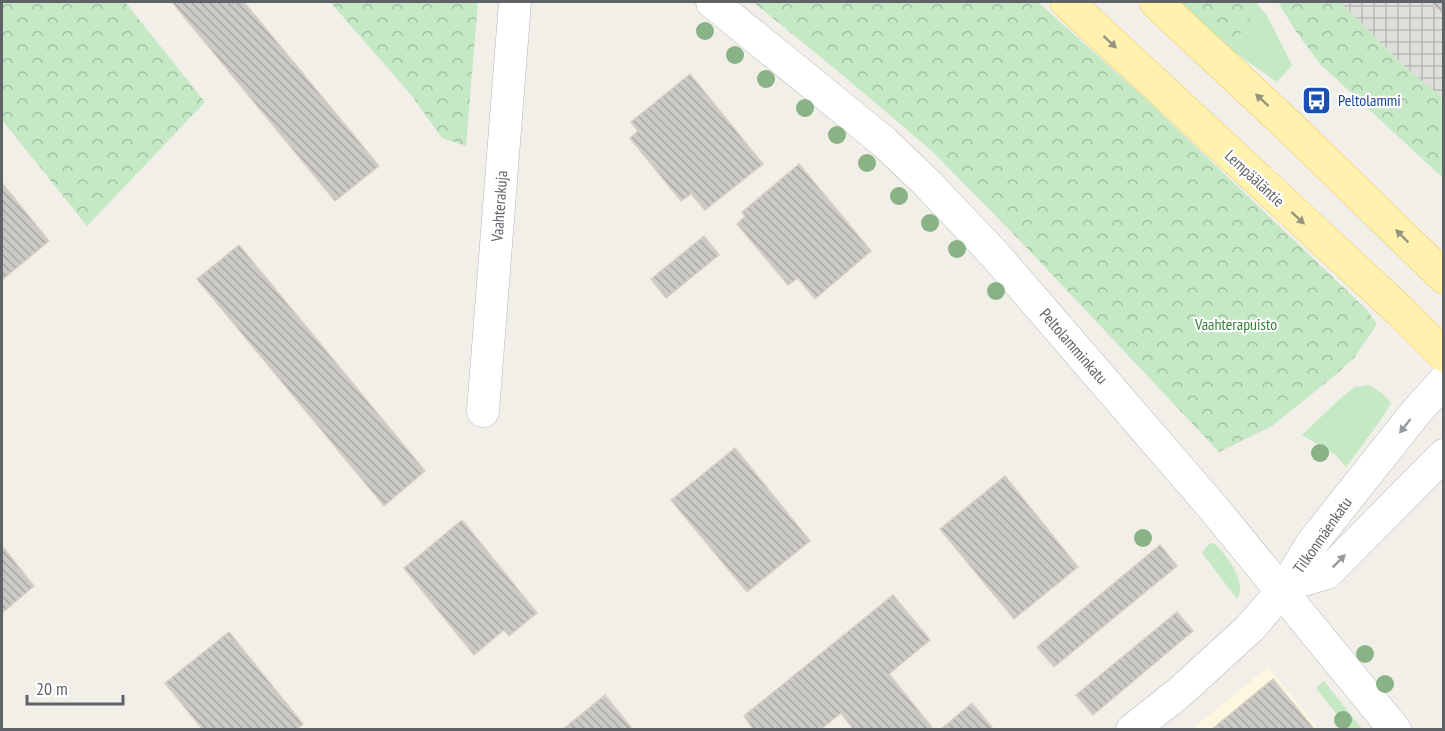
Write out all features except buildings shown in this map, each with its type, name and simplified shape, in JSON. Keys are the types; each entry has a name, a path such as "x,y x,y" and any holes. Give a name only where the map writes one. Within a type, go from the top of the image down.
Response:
{"main road":[{"name":"Lempääläntie","path":"1067,2 1400,311 1443,355"},
{"path":"1156,2 1293,130 1443,277"}],"street":[{"name":"Vaahterakuja","path":"483,411 515,2"},
{"name":"Peltolamminkatu","path":"712,2 884,142 927,183 996,256 1207,502 1285,588 1395,729"},
{"name":"Tilkonmäenkatu","path":"1132,729 1180,692 1250,628 1285,588 1312,543 1443,381"},
{"name":"Tilkonmäenkatu","path":"1285,588 1328,573 1443,455"}],"shaded area":[{"path":"1340,2 1443,2 1443,98 1406,68"},
{"path":"1268,667 1318,729 1191,730"}],"green space":[{"path":"2,2 125,2 205,102 87,226 2,120"},
{"path":"330,2 478,2 466,146 442,138 412,96"},
{"name":"Vaahterapuisto","path":"753,2 1038,2 1146,99 1366,309 1377,324 1354,358 1333,377 1272,426 1219,452 932,151"},
{"path":"1176,2 1256,2 1257,4 1247,24 1233,42 1218,41"},
{"path":"1279,2 1340,2 1406,68 1443,98 1443,178 1321,65 1297,33"},
{"path":"1257,4 1266,14 1292,65 1277,82 1218,41 1233,42 1247,24"},
{"path":"1369,385 1383,394 1391,403 1346,467 1336,455 1302,435 1355,387"},
{"path":"1213,543 1224,554 1238,577 1240,592 1237,599 1202,553 1209,544"},
{"path":"1324,681 1362,729 1348,729 1316,688"}],"place":[{"name":"Peltolammi","path":"1317,100"}]}
